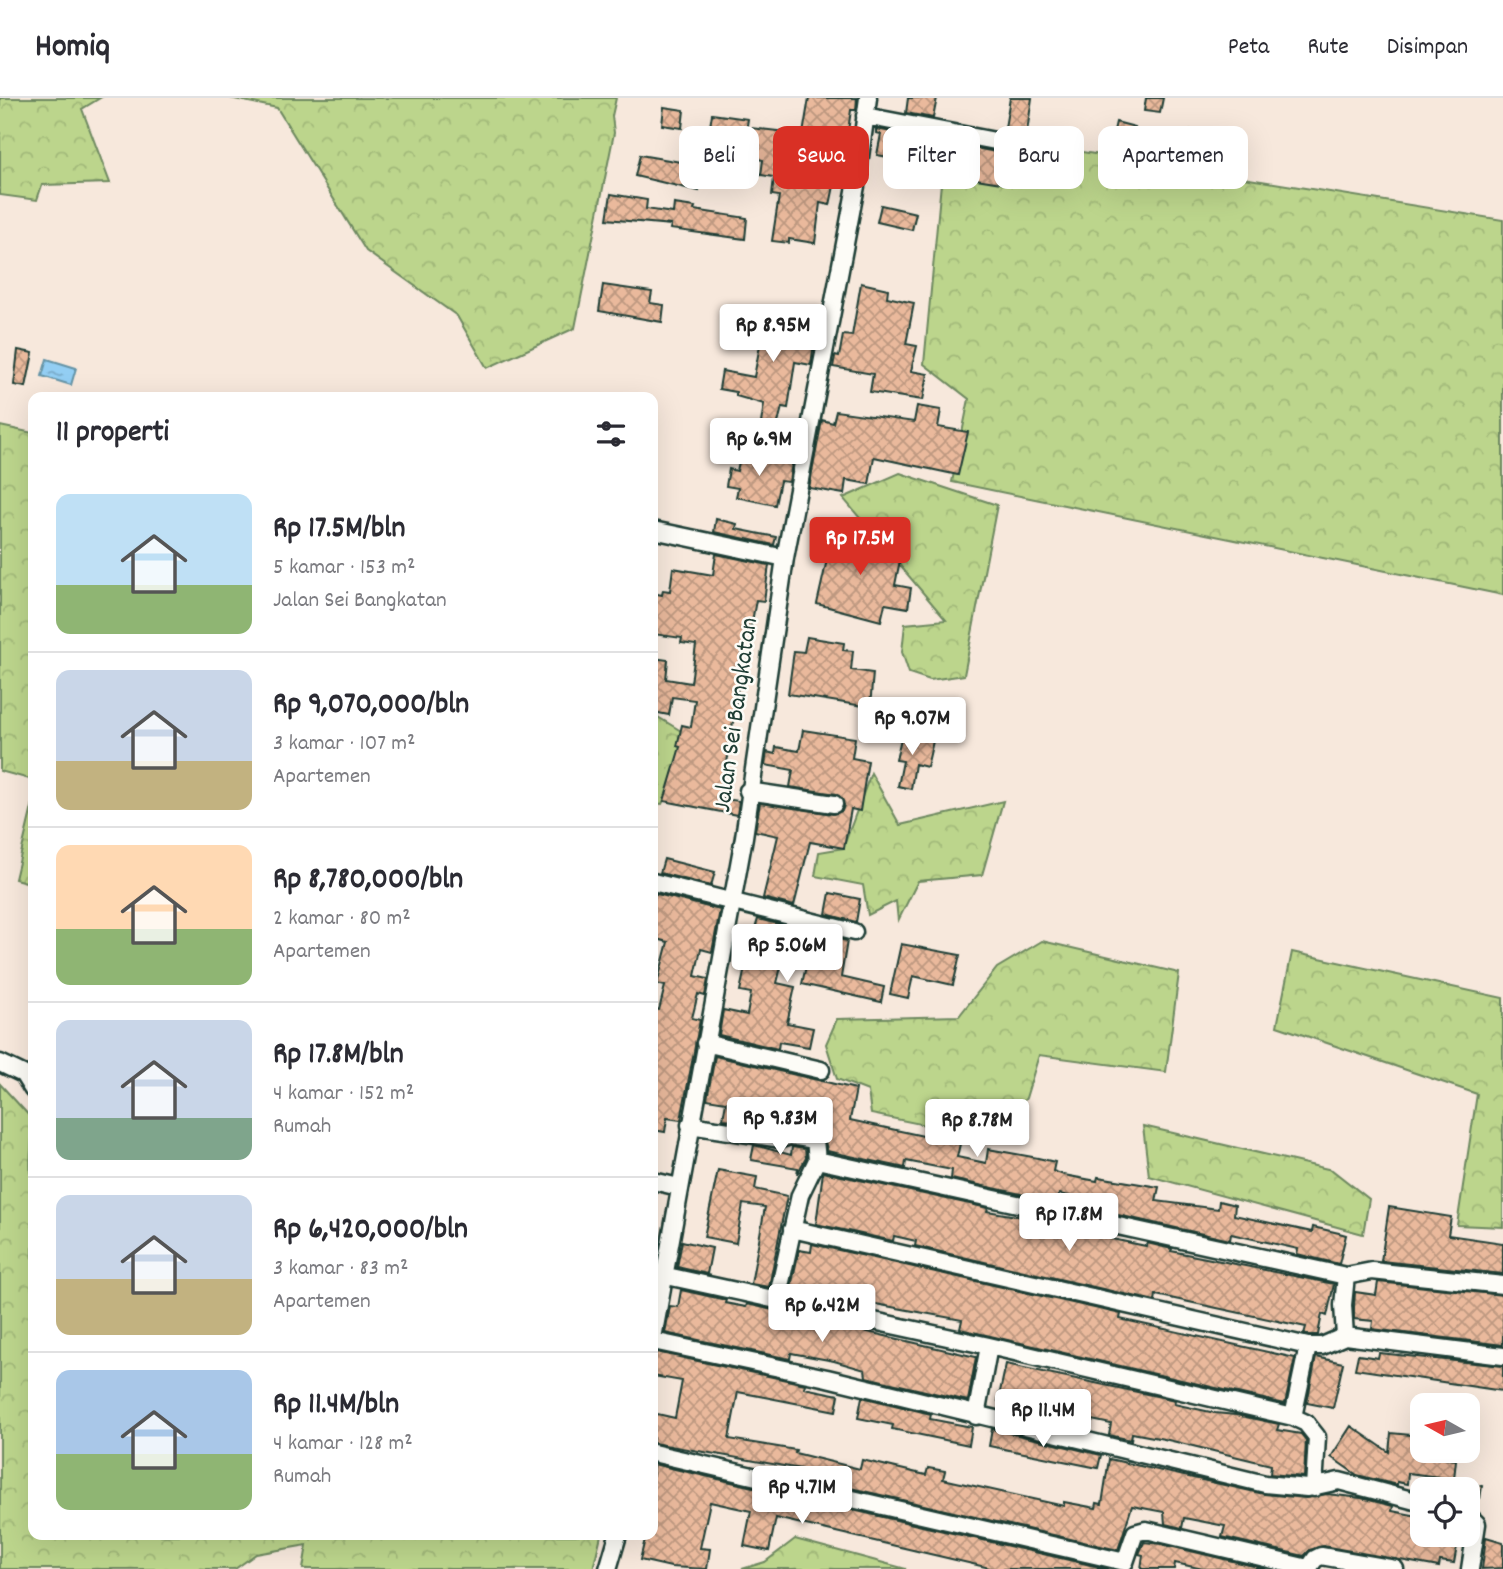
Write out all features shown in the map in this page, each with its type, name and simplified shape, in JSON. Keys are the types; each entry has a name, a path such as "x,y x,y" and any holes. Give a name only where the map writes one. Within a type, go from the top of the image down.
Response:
{"street":[{"name":"Jalan Sei Bangkatan","path":"658,1275 679,1187 744,837 748,791 785,558 856,186 868,98"},
{"path":"864,116 994,141"},
{"path":"658,531 785,558"},
{"path":"748,791 834,804"},
{"path":"658,883 854,932"},
{"path":"705,1043 821,1070"},
{"path":"0,1063 23,1074 28,1082"},
{"path":"690,1125 781,1139 790,1136 815,1140 817,1160 800,1195 777,1300"},
{"path":"817,1160 1346,1276 1372,1271 1503,1285"},
{"path":"658,1182 679,1187"},
{"path":"792,1229 1308,1346 1322,1346 1345,1336 1503,1356"},
{"path":"658,1275 989,1346 1293,1417 1306,1423 1317,1437 1314,1488"},
{"path":"1345,1336 1343,1305 1346,1276"},
{"path":"658,1341 827,1378 1265,1484 1314,1488 1339,1481 1410,1500"},
{"path":"976,1416 989,1346"},
{"path":"1293,1417 1308,1346"},
{"path":"658,1453 1124,1566 1135,1533 1146,1530 1308,1569 1315,1559 1321,1556 1395,1569"},
{"path":"608,1569 617,1540"},
{"path":"1470,1569 1473,1547"}],"green space":[{"path":"0,98 100,98 82,109 110,183 42,185 37,200 0,195"},
{"path":"230,98 616,98 612,116 614,133 575,328 487,368 457,316 366,251 277,108"},
{"path":"980,135 994,138 994,189 1084,189 1084,152 1098,155 1098,189 1248,189 1248,179 1503,220 1503,595 952,482 969,399 924,364 940,189 980,189"},
{"path":"0,426 28,432 28,779 0,771"},
{"path":"900,473 997,505 964,675 930,680 909,673 902,652 905,624 946,620 843,498"},
{"path":"658,717 686,734 681,768 662,804 658,804"},
{"path":"871,773 900,825 1003,801 982,875 918,881 898,921 896,901 868,915 863,885 815,876 819,852 843,848"},
{"path":"28,824 28,883 15,879"},
{"path":"1042,941 1179,973 1166,1072 1039,1055 1026,1098 994,1139 871,1114 868,1091 837,1079 826,1044 837,1019 959,1016 997,968"},
{"path":"1292,952 1503,998 1503,1227 1457,1225 1477,1094 1277,1026"},
{"path":"0,1084 28,1115 28,1540 600,1540 593,1569 303,1569 307,1545 256,1554 235,1569 0,1569"},
{"path":"1143,1126 1332,1170 1369,1199 1363,1234 1149,1176"},
{"path":"795,1539 906,1569 742,1569 765,1562"}],"water":[{"path":"47,359 76,368 71,385 42,376"}],"building":[{"path":"809,98 857,98 856,110 851,110 849,126 804,126"},
{"path":"908,98 937,98 933,118 906,113"},
{"path":"1010,98 1032,98 1028,126 1005,126"},
{"path":"1146,98 1163,98 1160,113 1144,111"},
{"path":"664,107 684,110 682,126 662,125"},
{"path":"712,114 748,119 747,126 710,126"},
{"path":"1116,122 1131,126 1115,126"},
{"path":"759,129 773,131 773,177 761,175 763,160 759,159"},
{"path":"876,129 883,130 883,156 877,155 881,134 876,133"},
{"path":"980,149 994,152 994,182 980,180"},
{"path":"640,155 679,162 679,186 635,176"},
{"path":"773,186 773,189 833,189 830,205 820,203 815,243 789,239 789,243 772,241 779,196 772,195"},
{"path":"611,194 647,200 646,209 673,213 674,204 695,207 694,210 747,218 745,239 670,229 671,225 607,219"},
{"path":"881,205 916,213 912,230 877,222"},
{"path":"861,283 888,289 887,297 914,303 906,344 917,346 911,371 928,374 923,400 870,392 873,374 833,367 835,356 839,357 843,335 852,336"},
{"path":"603,285 652,292 650,303 664,305 662,322 599,311"},
{"path":"757,307 801,317 798,333 815,336 811,365 795,362 788,408 782,407 777,427 761,423 764,404 736,396 736,392 719,389 722,371 754,377 763,329 753,327"},
{"path":"18,350 33,353 26,387 14,385"},
{"path":"917,406 941,410 938,427 968,432 958,475 874,457 869,484 846,480 844,494 809,488 822,420 833,423 836,411 914,422"},
{"path":"741,452 792,463 789,482 780,481 775,505 736,497 738,488 726,486 729,469 737,471"},
{"path":"716,519 737,524 736,529 776,537 774,545 714,532"},
{"path":"838,534 870,539 869,548 901,555 895,585 911,588 908,608 885,604 881,621 817,604 828,555 815,553 817,536 837,539"},
{"path":"716,554 769,565 764,601 756,600 751,627 746,626 731,736 733,737 718,798 739,801 737,815 664,801 680,747 677,746 682,725 691,727 695,700 672,697 669,715 658,713 658,659 668,660 666,679 691,683 696,645 681,643 682,638 658,635 658,594 662,595 663,590 670,591 673,568 713,575"},
{"path":"807,637 844,643 843,650 853,651 851,670 873,673 870,707 788,694 794,651 804,652"},
{"path":"803,730 855,738 852,758 868,761 860,811 851,809 844,848 810,842 794,906 763,898 778,836 755,831 760,803 833,814 842,811 844,805 836,794 790,787 793,770 765,765 767,752 775,754 776,747 799,751"},
{"path":"902,734 933,741 927,767 915,764 911,789 898,786 903,761 896,760"},
{"path":"664,859 715,872 711,886 660,873"},
{"path":"830,893 860,899 856,922 826,914"},
{"path":"658,894 720,910 712,952 701,949 695,976 708,979 705,996 698,994 692,1018 700,1020 681,1120 667,1118 665,1132 658,1131 658,1010 665,986 658,984 658,980 668,942 658,939"},
{"path":"758,919 847,941 841,977 884,987 881,1002 802,984 809,952 786,947 777,983 795,987 787,1023 813,1028 809,1047 779,1042 778,1049 719,1035 723,1010 747,1015 751,993 740,991 745,968 739,967 742,954 747,955"},
{"path":"901,944 960,955 953,985 913,976 908,998 890,994"},
{"path":"715,1056 856,1089 850,1120 960,1144 957,1157 986,1163 988,1149 1038,1158 1055,1162 1053,1171 1064,1175 1097,1181 1098,1177 1159,1187 1156,1201 1218,1209 1219,1201 1235,1205 1234,1215 1312,1232 1313,1227 1346,1235 1339,1264 1297,1254 1298,1249 1231,1234 1230,1240 1091,1209 1093,1201 1059,1194 1058,1202 951,1179 952,1170 906,1161 905,1168 827,1151 824,1135 817,1130 723,1119 726,1102 707,1099"},
{"path":"754,1145 791,1155 792,1147 805,1149 806,1158 797,1174 798,1168 751,1160"},
{"path":"718,1170 757,1177 755,1189 787,1196 769,1287 751,1284 765,1207 743,1204 736,1243 704,1237"},
{"path":"823,1172 988,1208 987,1211 1040,1220 1039,1223 1083,1233 1146,1246 1147,1243 1172,1249 1171,1251 1334,1284 1327,1316 1322,1314 1318,1335 1309,1335 1304,1334 1306,1327 1156,1295 1155,1301 915,1246 916,1241 894,1236 893,1241 816,1224"},
{"path":"1389,1207 1451,1217 1448,1235 1503,1243 1503,1274 1381,1261"},
{"path":"682,1241 712,1248 707,1274 677,1267"},
{"path":"812,1244 1121,1314 1120,1319 1295,1358 1285,1404 960,1329 962,1320 859,1301 858,1307 790,1292 799,1250 811,1252"},
{"path":"1378,1282 1503,1295 1503,1345 1372,1329 1373,1321 1354,1319 1355,1292 1376,1295"},
{"path":"681,1290 726,1300 725,1303 746,1307 747,1304 976,1357 968,1401 866,1377 865,1370 834,1361 791,1353 790,1359 665,1333 670,1306 678,1307"},
{"path":"658,1352 805,1384 804,1388 839,1395 836,1411 738,1392 729,1439 796,1450 795,1453 860,1469 862,1460 926,1475 928,1468 945,1471 943,1479 1064,1506 1064,1502 1096,1508 1097,1503 1102,1504 1109,1459 1264,1494 1306,1498 1327,1494 1361,1498 1393,1506 1392,1511 1410,1514 1410,1547 1457,1547 1454,1563 1440,1561 1439,1567 1323,1546 1310,1550 1304,1556 1222,1537 1225,1526 1184,1518 1182,1528 1165,1524 1164,1512 1132,1506 1118,1550 799,1476 801,1469 658,1444 658,1414 675,1418 682,1381 658,1377"},
{"path":"1379,1353 1503,1366 1503,1391 1355,1369 1358,1355 1378,1358"},
{"path":"1316,1357 1343,1363 1333,1408 1307,1403"},
{"path":"1006,1364 1175,1400 1174,1404 1279,1424 1277,1430 1301,1434 1306,1440 1304,1477 1270,1474 1271,1465 1164,1439 1132,1433 1131,1440 1109,1435 1111,1424 1082,1418 1079,1428 1065,1425 1067,1418 998,1401"},
{"path":"862,1397 931,1414 930,1419 972,1427 969,1445 892,1429 893,1425 858,1418"},
{"path":"1351,1426 1389,1452 1391,1433 1410,1435 1410,1463 1456,1463 1454,1477 1408,1473 1407,1484 1397,1482 1397,1485 1357,1475 1331,1457"},
{"path":"992,1429 1101,1455 1098,1468 989,1446"},
{"path":"658,1465 1108,1569 994,1569 776,1518 769,1551 744,1546 751,1511 710,1502 700,1548 710,1549 707,1569 671,1567 640,1560 645,1540 658,1540"},
{"path":"1486,1537 1503,1542 1503,1568 1482,1569"},
{"path":"1144,1542 1266,1569 1203,1569 1175,1563 1174,1569 1141,1569 1143,1555 1139,1554"}]}
